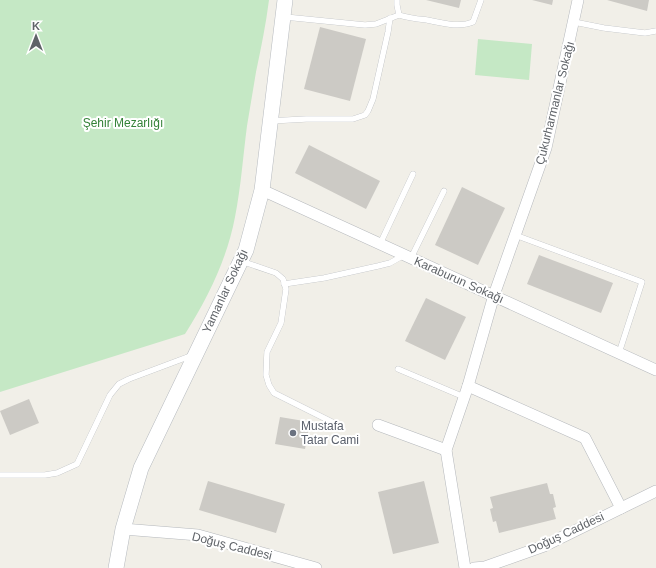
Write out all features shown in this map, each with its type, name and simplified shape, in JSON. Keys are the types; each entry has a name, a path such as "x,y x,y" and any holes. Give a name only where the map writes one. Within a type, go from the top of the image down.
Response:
{"street":[{"name":"Yamanlar Sokağı","path":"116,568 123,529 141,468 246,250 262,190 285,0"},
{"name":"Çukurharmanlar Sokağı","path":"446,450 468,386 494,296 546,148 578,0"},
{"name":"Karaburun Sokağı","path":"262,190 656,370"},
{"path":"468,386 585,438 621,508"},
{"path":"378,425 446,450 465,568"},
{"name":"Doğuş Caddesi","path":"474,568 486,567 544,546 656,491"},
{"name":"Doğuş Caddesi","path":"123,529 198,535 316,568"}],"lane":[{"path":"397,0 399,15"},
{"path":"282,17 365,25 376,24 399,15 440,24 459,25 473,22 481,0"},
{"path":"270,121 353,119 365,115 374,99 390,18"},
{"path":"574,22 604,28 645,33 656,31"},
{"path":"380,244 413,174"},
{"path":"284,284 324,278 378,266 408,256 444,191"},
{"path":"515,235 642,282 618,353"},
{"path":"240,260 276,273 283,279 286,289 281,323 267,352 266,375 269,385 274,393 340,426"},
{"path":"0,475 57,474 77,464 110,395 119,384 196,354"},
{"path":"398,369 464,397"}],"green space":[{"name":"Şehir Mezarlığı","path":"0,0 269,0 247,126 239,194 231,233 216,278 185,334 0,392"},
{"path":"478,39 532,44 529,80 475,75"}],"building":[{"path":"426,0 461,0 459,8"},
{"path":"532,0 553,0 552,5"},
{"path":"607,0 649,0 647,11"},
{"path":"320,27 366,39 350,101 304,89"},
{"path":"309,145 380,181 366,209 295,173"},
{"path":"462,187 505,208 478,265 435,245"},
{"path":"539,255 613,283 601,313 527,284"},
{"path":"426,298 466,317 445,360 405,341"},
{"path":"29,399 39,423 10,435 0,411"},
{"name":"Mustafa Tatar Cami","path":"280,417 310,422 305,449 275,444"},
{"path":"208,481 285,504 276,533 199,510"},
{"path":"424,481 439,543 393,554 378,492"},
{"path":"547,483 550,494 553,494 556,507 553,508 556,519 499,533 496,521 493,522 490,509 493,508 490,497"}],"place":[{"name":"Mustafa Tatar Cami","path":"293,433"}]}
